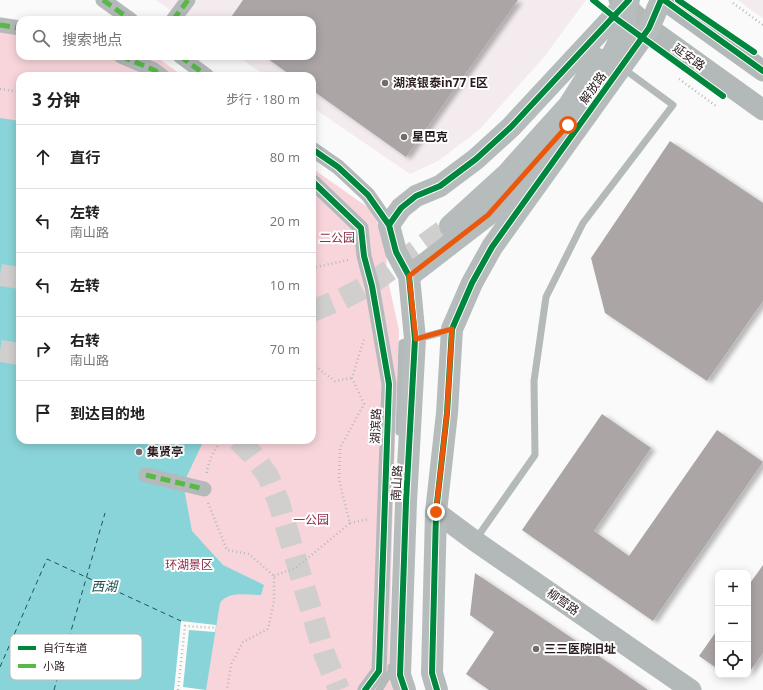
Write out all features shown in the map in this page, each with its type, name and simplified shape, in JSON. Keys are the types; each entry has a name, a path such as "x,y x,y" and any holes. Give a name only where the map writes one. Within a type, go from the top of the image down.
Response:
{"main road":[{"name":"解放路","path":"452,329 472,282 492,247 649,28 663,0"},
{"path":"624,2 625,30 613,53 568,125 488,215 409,276 396,252 389,225 401,208 416,196 440,186 476,159 511,127 624,2"},
{"path":"450,226 506,175 569,104 602,54 624,2"},
{"name":"南山路","path":"405,690 400,675 406,502 416,339 409,276"},
{"path":"437,690 432,672 436,512 447,413 452,329"}],"street":[{"path":"103,0 125,16"},
{"path":"177,16 188,0"},
{"path":"663,0 763,70"},
{"name":"延安路","path":"624,2 649,28 763,110"},
{"path":"0,25 16,27"},
{"path":"130,60 157,72"},
{"path":"185,60 202,72"},
{"path":"316,153 338,167 368,195 389,225"},
{"name":"湖滨路","path":"316,185 361,228 364,256 372,286 389,384 379,671 365,690"},
{"path":"146,475 204,489"},
{"name":"柳营路","path":"436,512 475,541 691,690"}],"lane":[{"path":"475,541 534,455 534,381 546,297 583,223 673,105 622,67"},
{"path":"399,442 402,343 452,329"},
{"path":"380,690 391,672 391,657"}],"path":[{"path":"732,4 763,25"},
{"path":"679,79 716,106"},
{"path":"0,89 16,91"},
{"path":"316,267 364,256"},
{"path":"274,576 297,567 350,523 339,480 340,448 364,404 352,378 365,334"},
{"path":"316,367 335,381 352,378"},
{"path":"219,444 208,466 204,489 212,515 227,550 249,554 274,576 274,601 268,629 243,642 231,664 227,690"},
{"path":"178,690 185,626 216,628"}],"shaded area":[{"name":"湖滨银泰in77 E区","path":"156,0 586,0 544,57 479,130 438,161 410,174 316,110 316,72 260,72 243,60 316,60 316,16 178,16"},
{"path":"738,0 763,0 763,18 755,13"}],"green space":[{"name":"环湖景区","path":"0,20 16,23 16,60 161,60 177,72 16,72 16,444 316,444 316,171 373,211 387,249 386,280 389,285 399,330 389,664 396,690 0,690"}],"water":[{"name":"西湖","path":"0,118 16,120 16,444 202,444 185,480 184,488 192,531 223,565 264,585 261,595 233,595 224,599 220,603 206,690 0,690"}],"pier":[{"path":"181,621 216,625 215,632 189,630 183,687 206,690 174,690"}],"building":[{"name":"湖滨银泰in77 E区","path":"243,0 518,0 406,157 316,93 316,72 286,72 270,60 316,60 316,16 232,16"},
{"path":"670,141 763,203 763,301 707,381 605,313 591,258"},
{"path":"602,414 651,448 594,531 629,556 717,430 763,462 653,621 522,530"},
{"path":"763,565 763,653 751,670 751,606 751,582"},
{"name":"三三医院旧址","path":"475,573 648,690 489,690 466,674 494,632 470,615"},
{"path":"715,633 715,667 699,656"}],"ferry route":[{"path":"70,634 105,513"},
{"path":"14,634 47,559 181,621"},
{"path":"0,667 10,644"},
{"path":"54,690 57,680"}],"tunnel":[{"path":"316,309 342,299 369,285 450,226"},
{"path":"0,275 16,277"},
{"path":"0,351 16,353"},
{"path":"242,444 252,454 268,476 279,503 324,653 339,690"}],"marked path":[{"path":"103,0 125,16"},
{"path":"176,16 188,0"},
{"path":"0,25 16,27"},
{"path":"130,60 157,72"},
{"path":"185,60 202,72"},
{"path":"146,475 204,489"}],"cycle path":[{"path":"593,0 618,20 723,96"},
{"path":"405,690 400,675 406,502 415,339 409,276 396,252 389,225 401,208 416,196 440,186 476,159 511,127 629,0"},
{"path":"437,690 432,673 436,512 447,413 452,329 472,283 492,247 649,28 661,0"},
{"path":"664,0 763,71"},
{"path":"678,0 754,52"},
{"path":"316,152 338,167 368,195 389,225"},
{"path":"316,185 361,228 364,256 372,286 389,384 379,671 365,690"}],"place":[{"name":"湖滨银泰in77 E区","path":"385,83"},
{"name":"星巴克","path":"404,137"},
{"name":"集贤亭","path":"139,452"},
{"name":"三三医院旧址","path":"536,649"}],"route":[{"path":"436,512 447,413 452,329 416,339 409,276 488,215 568,125"}],"park label":[{"name":"二公园","path":"337,238"},
{"name":"一公园","path":"311,520"}]}
